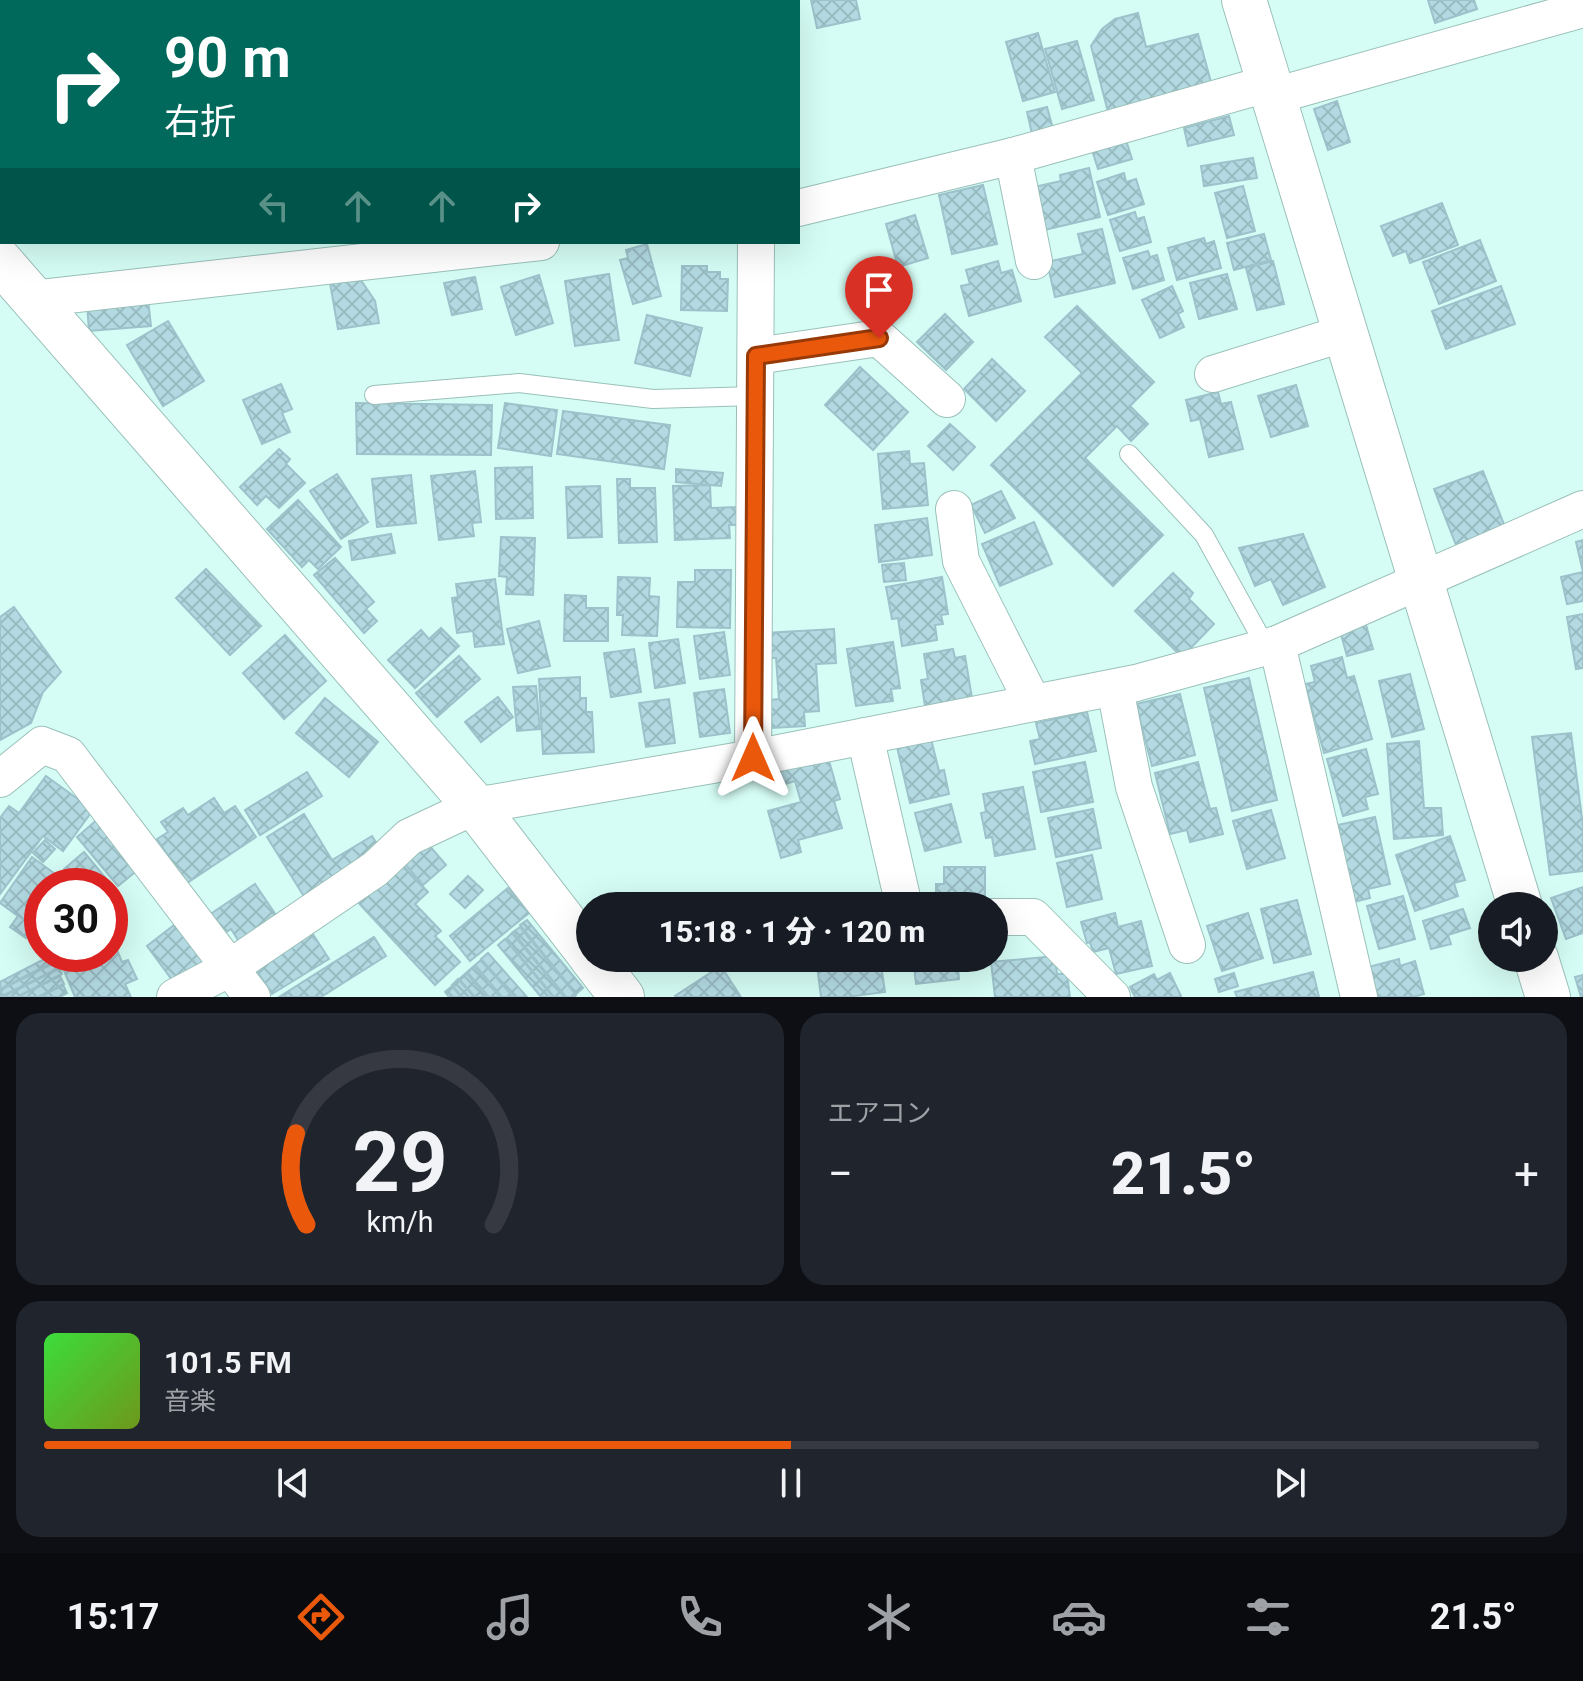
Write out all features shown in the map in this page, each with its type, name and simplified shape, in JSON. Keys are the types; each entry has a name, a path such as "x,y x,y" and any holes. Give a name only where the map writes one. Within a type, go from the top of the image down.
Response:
{"street":[{"path":"1244,0 1516,892"},
{"path":"800,208 1013,156 1583,9"},
{"path":"1013,156 1034,261"},
{"path":"32,299 523,244"},
{"path":"753,758 756,244"},
{"path":"0,261 475,806 576,937"},
{"path":"1213,374 1345,333"},
{"path":"756,356 879,338 947,399"},
{"path":"954,509 961,561 1033,703"},
{"path":"175,997 228,969 375,869 409,837 475,806 753,758 1115,688 1271,646 1421,583 1583,509"},
{"path":"1271,646 1359,997"},
{"path":"1115,688 1134,787 1187,945"},
{"path":"865,736 901,892"},
{"path":"0,779 42,745 68,755 252,997"},
{"path":"1008,917 1033,917 1112,997"},
{"path":"603,972 622,997"},
{"path":"1540,972 1548,997"}],"lane":[{"path":"374,395 519,383 653,399 755,396"},
{"path":"1129,454 1204,535 1271,646"}],"building":[{"path":"811,0 856,0 860,19 817,28"},
{"path":"1428,0 1474,0 1477,9 1435,23"},
{"path":"1138,13 1146,47 1198,34 1212,86 1108,112 1091,46 1102,29 1115,19"},
{"path":"1038,33 1055,92 1023,101 1006,42"},
{"path":"1077,41 1094,100 1062,109 1045,49"},
{"path":"1337,101 1350,142 1328,150 1314,109"},
{"path":"1047,107 1054,132 1033,138 1027,112"},
{"path":"1229,116 1234,135 1188,146 1184,128"},
{"path":"1126,140 1132,159 1098,169 1092,150"},
{"path":"1253,158 1257,178 1204,186 1201,166"},
{"path":"1089,168 1100,217 1044,230 1034,187 1061,181 1060,175"},
{"path":"1124,173 1126,182 1136,179 1144,204 1108,215 1097,182"},
{"path":"983,185 997,244 952,254 939,195"},
{"path":"1243,186 1255,231 1227,238 1215,193"},
{"path":"1442,203 1458,245 1410,263 1406,251 1393,256 1381,226"},
{"path":"1135,212 1137,219 1144,217 1151,242 1120,251 1110,220"},
{"path":"915,215 928,258 898,267 886,224"},
{"path":"1102,229 1115,283 1055,297 1047,262 1083,254 1078,234"},
{"path":"1264,234 1271,260 1234,270 1227,243"},
{"path":"1204,238 1206,244 1214,241 1221,268 1177,280 1168,248"},
{"path":"1480,240 1496,281 1439,304 1423,262"},
{"path":"647,244 661,296 633,304 620,260 628,258 626,250"},
{"path":"1148,251 1150,257 1157,255 1164,280 1133,289 1123,258"},
{"path":"998,261 1001,273 1012,270 1021,301 969,316 961,286 970,284 966,270"},
{"path":"1273,261 1284,304 1257,310 1246,268"},
{"path":"682,266 707,266 707,272 720,272 720,279 728,279 727,311 681,310"},
{"path":"356,273 375,301 379,323 338,329 329,277"},
{"path":"609,274 619,340 575,346 565,281"},
{"path":"1227,274 1237,309 1199,319 1190,283"},
{"path":"539,275 553,323 516,335 501,287"},
{"path":"475,277 482,309 452,315 444,283"},
{"path":"1172,286 1183,311 1178,314 1184,327 1160,338 1142,300"},
{"path":"1501,286 1515,324 1446,349 1432,311"},
{"path":"148,299 151,326 89,331 87,304"},
{"path":"1077,306 1154,382 1130,406 1148,424 1131,441 1117,426 1085,458 1163,535 1113,586 991,465 1082,373 1045,337"},
{"path":"945,314 973,342 946,370 917,342"},
{"path":"647,315 702,328 690,376 635,363"},
{"path":"168,321 204,381 163,406 127,345"},
{"path":"992,359 1025,391 996,421 964,389"},
{"path":"860,367 908,412 873,450 825,405"},
{"path":"281,384 292,409 282,413 290,432 262,444 243,400"},
{"path":"1296,385 1308,426 1271,437 1258,396"},
{"path":"1218,392 1221,404 1231,402 1243,449 1209,457 1200,419 1191,421 1186,400"},
{"path":"356,403 492,405 491,455 357,454"},
{"path":"505,403 557,410 551,456 498,448"},
{"path":"563,411 670,425 664,469 557,454"},
{"path":"950,424 975,447 953,470 928,446"},
{"path":"279,449 290,459 286,464 305,483 279,508 266,496 257,505 240,487"},
{"path":"909,451 910,464 924,463 928,505 883,509 878,454"},
{"path":"532,467 533,518 496,519 495,468"},
{"path":"676,469 723,473 721,486 676,482"},
{"path":"475,471 481,522 472,523 474,536 439,540 431,476"},
{"path":"1483,471 1505,527 1456,545 1434,489"},
{"path":"337,474 368,522 341,539 310,491"},
{"path":"411,475 416,523 377,527 372,479"},
{"path":"617,479 630,479 630,488 655,488 657,542 619,543"},
{"path":"710,485 711,508 738,507 739,525 729,525 730,538 675,540 673,486"},
{"path":"600,486 602,537 568,538 566,487"},
{"path":"1001,491 1015,518 985,533 971,505"},
{"path":"298,500 341,547 318,569 309,560 302,567 267,529"},
{"path":"927,518 932,555 879,562 875,525"},
{"path":"1034,522 1052,564 1000,586 982,544"},
{"path":"391,534 395,553 352,560 349,541"},
{"path":"1303,534 1325,587 1283,605 1271,579 1255,586 1239,548"},
{"path":"501,537 535,538 533,595 506,594 507,577 499,576"},
{"path":"1583,540 1583,572 1576,542"},
{"path":"335,558 374,602 366,609 377,621 364,633 314,575"},
{"path":"904,563 906,580 884,582 882,565"},
{"path":"206,569 261,626 230,655 176,598"},
{"path":"695,570 731,570 730,628 677,627 678,582 695,582"},
{"path":"1583,572 1583,601 1567,604 1561,577"},
{"path":"1173,573 1193,593 1189,599 1214,624 1182,657 1135,611"},
{"path":"618,577 650,578 649,596 659,597 657,636 622,635 623,615 617,615"},
{"path":"942,577 948,614 941,615 943,624 935,625 937,640 902,646 898,618 892,619 886,587"},
{"path":"495,579 504,644 475,647 473,631 457,633 452,598 458,597 456,584"},
{"path":"565,595 586,596 586,608 608,608 608,641 564,641"},
{"path":"14,607 61,672 43,692 31,723 0,740 0,617"},
{"path":"1583,614 1583,668 1576,669 1567,617"},
{"path":"539,621 550,666 518,673 507,629"},
{"path":"1366,625 1373,649 1347,656 1340,631"},
{"path":"441,628 459,646 415,688 388,660 421,630 429,639"},
{"path":"834,629 836,663 816,664 819,711 804,712 805,726 772,728 770,700 779,699 776,658 766,658 765,633"},
{"path":"724,632 730,675 700,679 694,636"},
{"path":"285,635 326,681 284,719 243,673"},
{"path":"678,639 685,683 655,688 649,643"},
{"path":"893,642 900,688 891,689 893,701 856,706 847,649"},
{"path":"634,649 641,692 611,697 604,653"},
{"path":"953,649 955,658 965,656 972,698 925,706 921,680 928,679 924,654"},
{"path":"459,656 480,679 437,717 416,693"},
{"path":"1342,657 1347,678 1354,676 1372,739 1324,753 1305,684 1315,682 1311,666"},
{"path":"1410,674 1424,729 1392,737 1379,681"},
{"path":"580,677 580,698 586,698 586,712 592,712 594,752 543,754 539,679"},
{"path":"1249,678 1277,800 1232,811 1204,688"},
{"path":"536,686 540,729 517,731 513,687"},
{"path":"724,689 730,733 700,737 694,693"},
{"path":"1180,694 1195,755 1152,766 1136,704"},
{"path":"498,697 513,717 481,742 465,722"},
{"path":"325,698 378,742 349,777 296,733"},
{"path":"669,699 675,743 646,747 639,703"},
{"path":"1087,712 1096,751 1035,764 1030,741 1040,739 1036,723"},
{"path":"1571,733 1583,826 1583,871 1550,875 1532,737"},
{"path":"931,739 939,771 944,770 949,794 910,803 897,747"},
{"path":"1419,741 1424,808 1441,808 1443,835 1394,839 1387,744"},
{"path":"1366,749 1378,794 1365,797 1368,809 1343,816 1327,759"},
{"path":"827,754 840,799 834,801 842,828 798,840 801,852 781,858 768,811 801,802 795,781 782,785 777,767"},
{"path":"1085,762 1093,802 1041,812 1033,772"},
{"path":"1198,762 1210,809 1216,808 1223,834 1190,842 1187,830 1170,834 1155,773"},
{"path":"307,772 322,796 260,835 245,810"},
{"path":"46,776 93,810 63,851 43,836 0,894 0,818 9,806 19,813"},
{"path":"1023,787 1035,849 995,856 992,837 986,838 981,813 986,812 983,794"},
{"path":"214,798 224,813 235,806 256,837 187,883 157,839 168,832 161,822 183,808 188,815"},
{"path":"951,804 961,842 925,851 915,813"},
{"path":"1093,809 1101,848 1056,857 1048,818"},
{"path":"1271,810 1285,858 1247,869 1233,821"},
{"path":"304,814 332,860 372,836 385,856 308,903 267,837"},
{"path":"1375,817 1390,884 1368,889 1370,898 1350,903 1333,826"},
{"path":"99,818 140,868 128,878 128,868 103,868 77,837"},
{"path":"1450,836 1465,880 1454,883 1458,896 1415,911 1396,855"},
{"path":"45,840 55,849 43,862 33,853"},
{"path":"428,844 446,865 423,885 405,864"},
{"path":"84,852 97,868 65,868"},
{"path":"1092,855 1102,899 1067,907 1057,863"},
{"path":"32,857 47,868 24,868"},
{"path":"396,858 428,892 415,904 441,931 435,936 460,962 435,985 354,898"},
{"path":"944,867 985,867 985,892 936,892 936,884 944,884"},
{"path":"24,868 24,937 10,927 18,916 0,903"},
{"path":"468,876 483,890 465,908 450,894"},
{"path":"255,884 278,918 240,943 231,929 222,935 209,915"},
{"path":"1583,887 1583,933 1566,939 1558,917 1558,896"},
{"path":"508,888 529,913 470,961 450,936"},
{"path":"1403,896 1415,939 1379,949 1367,906"},
{"path":"1297,900 1311,954 1274,963 1261,909"},
{"path":"1463,909 1470,928 1448,935 1451,944 1431,949 1423,921"},
{"path":"1115,913 1118,927 1141,921 1152,966 1116,974 1109,948 1093,952 1081,922"},
{"path":"1248,913 1263,958 1222,971 1207,926"},
{"path":"527,920 583,988 576,994 520,925"},
{"path":"178,922 207,959 175,984 147,946"},
{"path":"307,925 329,959 272,994 253,965"},
{"path":"520,927 575,997 566,997 513,932"},
{"path":"512,933 565,997 554,997 506,939"},
{"path":"374,937 386,956 321,997 279,997"},
{"path":"505,939 553,997 541,997 498,945"},
{"path":"488,953 527,997 515,997 481,959"},
{"path":"1055,956 1057,974 1067,974 1070,997 995,997 992,972 1008,972 1008,960"},
{"path":"1399,959 1400,966 1415,961 1424,994 1369,997 1361,969"},
{"path":"128,960 137,979 125,984 131,997 75,997 65,972 128,972"},
{"path":"481,960 513,997 502,997 475,965"},
{"path":"474,966 500,997 489,997 467,972"},
{"path":"24,970 33,972 0,989 0,982"},
{"path":"36,972 51,972 0,997 0,990"},
{"path":"52,972 61,972 17,997 3,997"},
{"path":"712,972 725,972 741,997 676,997"},
{"path":"818,972 882,972 885,992 821,997"},
{"path":"915,972 958,972 959,979 916,984"},
{"path":"1313,972 1319,997 1237,997 1235,992"},
{"path":"466,973 487,997 475,997 459,979"},
{"path":"1170,973 1181,996 1135,997 1130,987 1154,974 1157,980"},
{"path":"1234,973 1238,986 1219,992 1215,979"},
{"path":"1583,975 1583,997 1581,997 1575,977"},
{"path":"60,976 64,984 38,997 18,997"},
{"path":"458,979 474,997 462,997 452,985"},
{"path":"63,985 67,993 60,997 40,997"},
{"path":"452,986 461,997 449,997 445,992"}],"route":[{"path":"753,758 756,356 879,338"}]}
